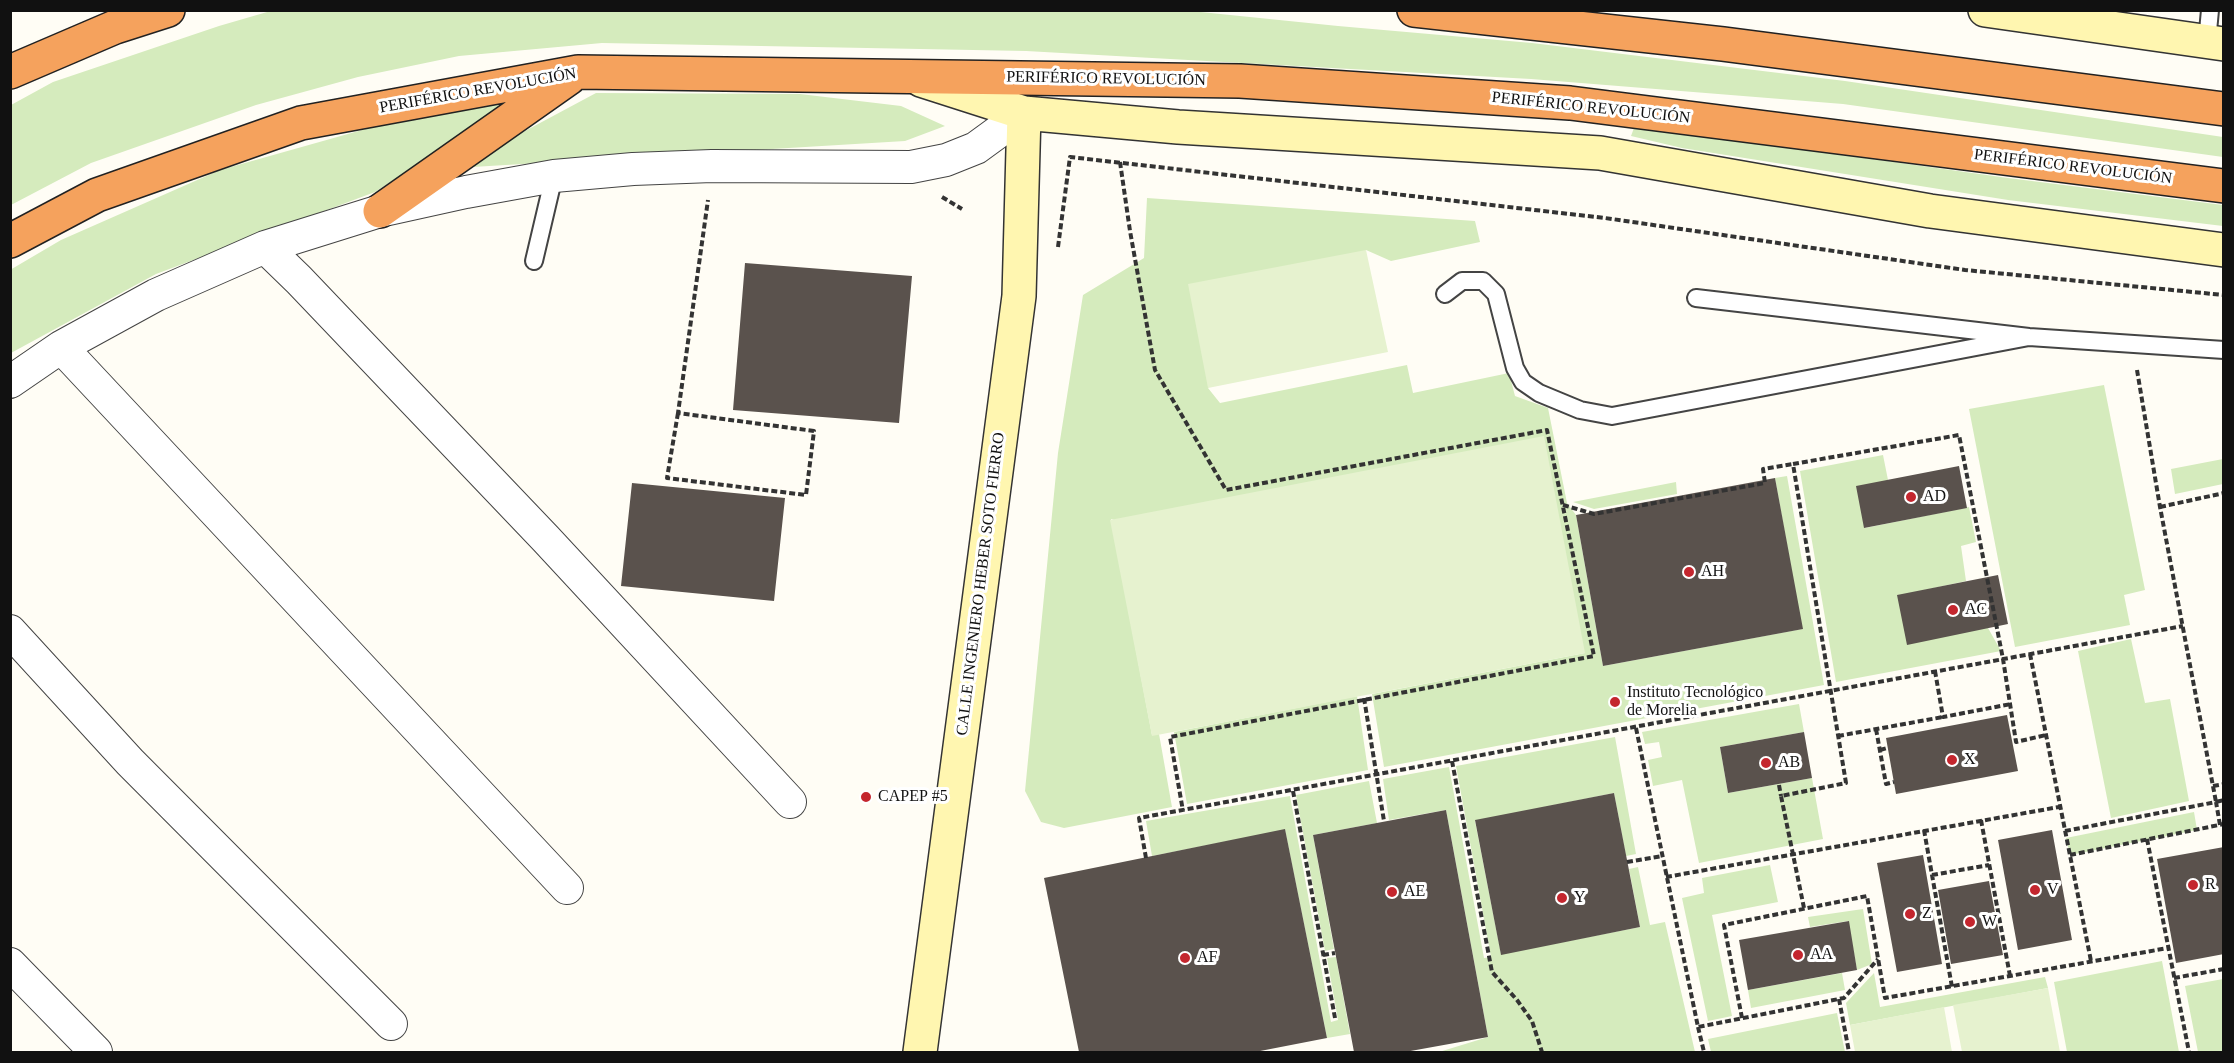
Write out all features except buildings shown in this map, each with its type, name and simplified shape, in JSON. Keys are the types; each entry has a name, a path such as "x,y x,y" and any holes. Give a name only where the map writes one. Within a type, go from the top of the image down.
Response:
{"highway":[{"path":"10,72 115,27 168,10"},
{"path":"1414,10 1723,44 2223,109"},
{"path":"380,211 578,72"},
{"name":"PERIFÉRICO REVOLUCIÓN","path":"10,241 97,195 302,123 578,72 1240,81 1570,102 2223,186"}],"main road":[{"path":"1985,10 2214,32"},
{"path":"911,77 1024,113 1178,127 1600,153 1930,211 2223,250"},
{"name":"CALLE INGENIERO HEBER SOTO FIERRO","path":"920,1053 1019,296 1024,113"}],"street":[{"path":"10,382 61,347 156,295 264,247 380,211 554,176 633,168 911,167 946,160 976,148 1024,113"},
{"path":"264,247 308,289 546,539 790,802"},
{"path":"61,347 567,888"},
{"path":"10,631 130,762 391,1024"},
{"path":"10,964 96,1053"}],"lane":[{"path":"534,261 554,176"},
{"path":"1445,294 1462,281 1483,281 1496,294 1515,368 1523,382 1539,393 1580,411 1612,416 2029,337"},
{"path":"1696,298 2029,337 2223,350"}],"path":[{"path":"1057,252 1070,157 1605,218 1965,270 2223,295"},
{"path":"1120,162 1155,370 1226,490 1547,430 1594,656 1364,698 1170,737 1183,811"},
{"path":"678,413 814,431 806,495 667,478 712,166"},
{"path":"2070,855 2222,824 2160,507 2133,345"},
{"path":"1563,505 1594,514 1765,483 1763,470 1959,435 2003,659 2011,704 2014,742 2046,735"},
{"path":"1781,796 1846,783 1793,464"},
{"path":"2160,507 2223,493"},
{"path":"1146,858 1138,819 2183,626"},
{"path":"2030,654 2091,962"},
{"path":"1935,671 1943,717"},
{"path":"1364,698 1384,821"},
{"path":"1838,736 2011,704"},
{"path":"1636,728 1704,1053"},
{"path":"1876,729 1886,784 1894,782"},
{"path":"1880,750 1887,748"},
{"path":"1452,761 1492,972 1532,1021 1542,1053"},
{"path":"1779,784 1804,908"},
{"path":"2213,786 2223,784"},
{"path":"1293,790 1335,1018"},
{"path":"2065,831 2223,800"},
{"path":"1666,877 2059,807"},
{"path":"1981,820 2010,976"},
{"path":"1924,830 1952,987"},
{"path":"2147,839 2189,1053"},
{"path":"1627,862 1662,856"},
{"path":"1932,875 1989,864"},
{"path":"1742,1018 1724,925 1867,896 1885,998 2168,948"},
{"path":"2161,913 2167,912"},
{"path":"1323,955 1335,953"},
{"path":"1698,1027 1844,998 1879,958"},
{"path":"2174,978 2223,969"},
{"path":"1839,999 1850,1053"}],"green space":[{"path":"274,10 1191,11 1532,43 1845,81 2223,137 2223,157 1843,104 1531,79 1026,51 602,43 459,56 358,77 256,105 91,163 11,205 11,105 53,82 219,26"},
{"path":"596,93 800,94 901,106 945,126 905,141 456,168"},
{"path":"513,102 375,192 156,274 11,353 10,270 61,240 220,170 394,121"},
{"path":"1644,127 2008,178 2223,205 2223,226 2008,200 1682,148 1631,136 1634,128"},
{"path":"1147,198 1475,221 1480,242 1391,261 1366,250 1208,388 1220,403 1407,365 1413,393 1509,373 1515,396 1548,408 1567,503 1576,515 1603,666 1802,629 1775,478 1787,476 1824,685 1384,767 1372,694 1585,653 1111,519 1152,735 1159,734 1172,807 1064,828 1041,822 1025,791 1058,453 1083,295 1144,258"},
{"path":"1366,250 1388,352 1208,388 1188,284"},
{"path":"2104,385 2145,590 2124,595 2130,625 2015,647 1969,409"},
{"path":"1544,436 1585,653 1152,736 1110,520"},
{"path":"1883,455 1888,480 1865,528 1969,507 1976,542 1961,546 1966,581 1897,596 1988,628 2001,651 1836,682 1800,471"},
{"path":"2223,459 2223,484 2175,494 2171,469"},
{"path":"1676,482 1677,494 1594,509 1573,502"},
{"path":"2131,639 2145,703 2170,699 2189,801 2111,818 2078,651"},
{"path":"1357,696 1368,770 1187,804 1174,732"},
{"path":"1799,704 1804,732 1720,747 1728,793 1812,778 1823,839 1699,863 1682,780 1653,786 1648,760 1662,757 1659,742 1645,744 1642,732"},
{"path":"1615,737 1636,854 1626,856 1614,793 1475,821 1501,954 1640,927 1629,869 1638,867 1650,925 1665,922 1695,1052 1439,1052 1488,1037 1446,810 1389,820 1383,779 1449,767 1484,958 1491,957 1456,766"},
{"path":"1369,781 1377,823 1313,835 1334,949 1325,951 1296,795"},
{"path":"1290,796 1331,1022 1338,1020 1327,958 1336,957 1350,1034 1327,1038 1285,830 1152,856 1146,821"},
{"path":"2194,812 2197,830 2070,855 2066,838"},
{"path":"1770,865 1778,902 1712,915 1732,1016 1708,1021 1682,898 1704,893 1702,878"},
{"path":"1863,909 1872,964 1857,970 1848,921 1810,927 1808,917"},
{"path":"2162,961 2179,1052 2067,1052 2054,982"},
{"path":"1842,973 1845,990 1751,1008 1748,990"},
{"path":"1874,973 1880,1007 2045,977 2048,988 1850,1025 1846,1003"},
{"path":"2223,979 2223,1052 2198,1052 2185,986"},
{"path":"2048,988 2060,1052 1962,1052 1953,1005"},
{"path":"1944,1007 1952,1052 1855,1052 1850,1025"},
{"path":"1837,1013 1845,1052 1711,1052 1708,1039"}],"place":[{"name":"AD","path":"1911,497"},
{"name":"AH","path":"1689,572"},
{"name":"AC","path":"1953,610"},
{"name":"Instituto Tecnológico de Morelia","path":"1615,702"},
{"name":"X","path":"1952,760"},
{"name":"AB","path":"1766,763"},
{"name":"CAPEP #5","path":"866,797"},
{"name":"R","path":"2193,885"},
{"name":"V","path":"2035,890"},
{"name":"AE","path":"1392,892"},
{"name":"Y","path":"1562,898"},
{"name":"Z","path":"1910,914"},
{"name":"W","path":"1970,922"},
{"name":"AA","path":"1798,955"},
{"name":"AF","path":"1185,958"}]}
